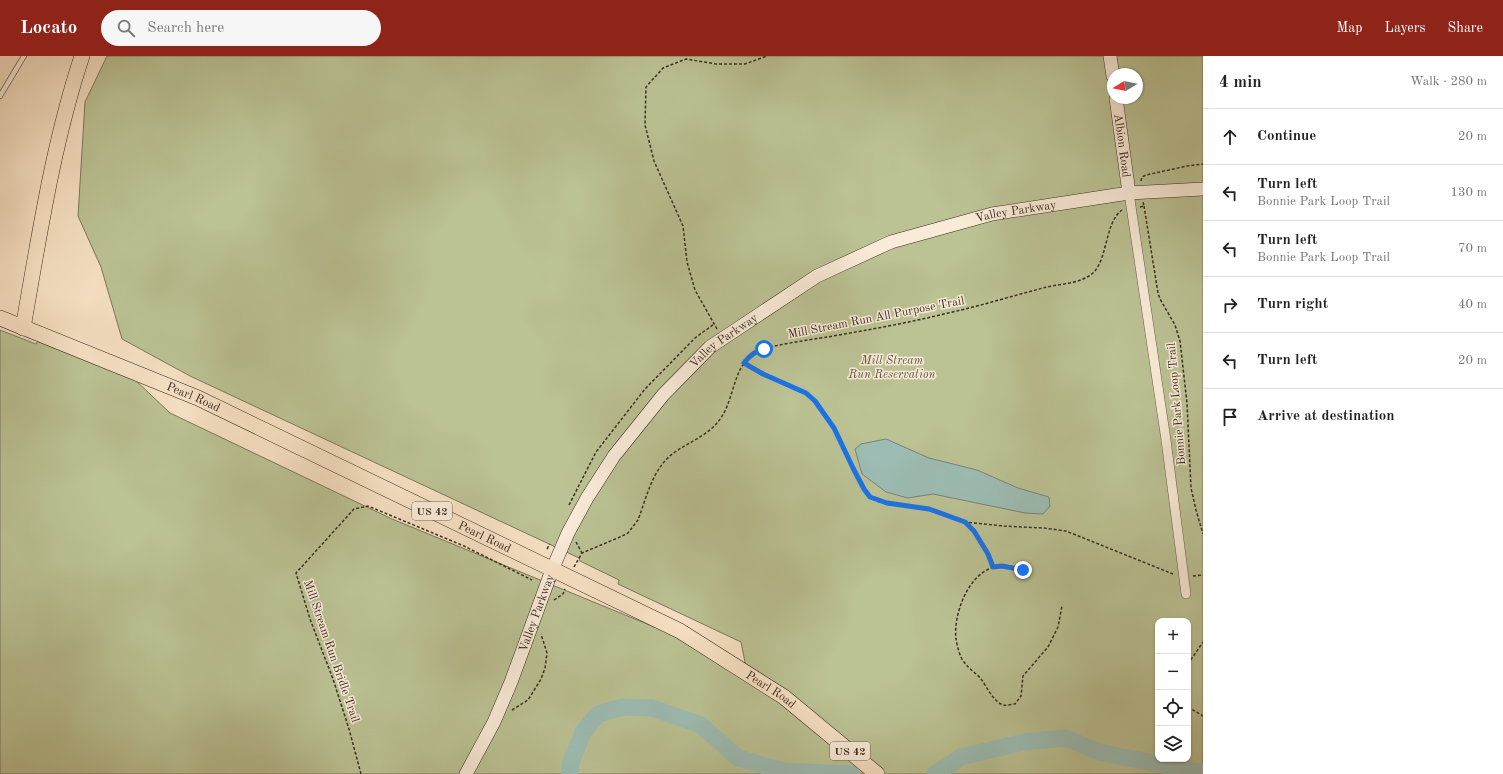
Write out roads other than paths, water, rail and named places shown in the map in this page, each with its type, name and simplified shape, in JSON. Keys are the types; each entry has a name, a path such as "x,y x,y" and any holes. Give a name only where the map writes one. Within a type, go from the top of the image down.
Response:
{"main road":[{"path":"24,328 43,215 58,143 70,91 82,56"},
{"name":"Pearl Road","path":"0,318 198,398 680,632 784,697 877,774"}],"street":[{"path":"1110,56 1112,68"},
{"name":"Albion Road","path":"1117,104 1129,193"},
{"name":"Valley Parkway","path":"466,774 503,702 552,570 568,533 587,498 614,456 663,395 710,347 817,276 891,242 992,214 1129,193 1203,190"},
{"path":"1129,193 1166,440 1186,594"}],"lane":[{"path":"0,96 24,56"}],"water":[{"path":"886,439 929,458 977,470 1018,488 1049,497 1050,506 1043,514 1025,513 933,494 908,498 886,492 862,474 855,449 861,444"}],"waterway":[{"path":"570,774 571,762 583,732 598,714 622,707 652,708 701,725 738,758 783,771 851,774"},
{"path":"935,774 961,757 1024,742 1066,738 1099,752 1203,773"}],"park label":[{"name":"Mill Stream Run Reservation","path":"892,367"}]}
